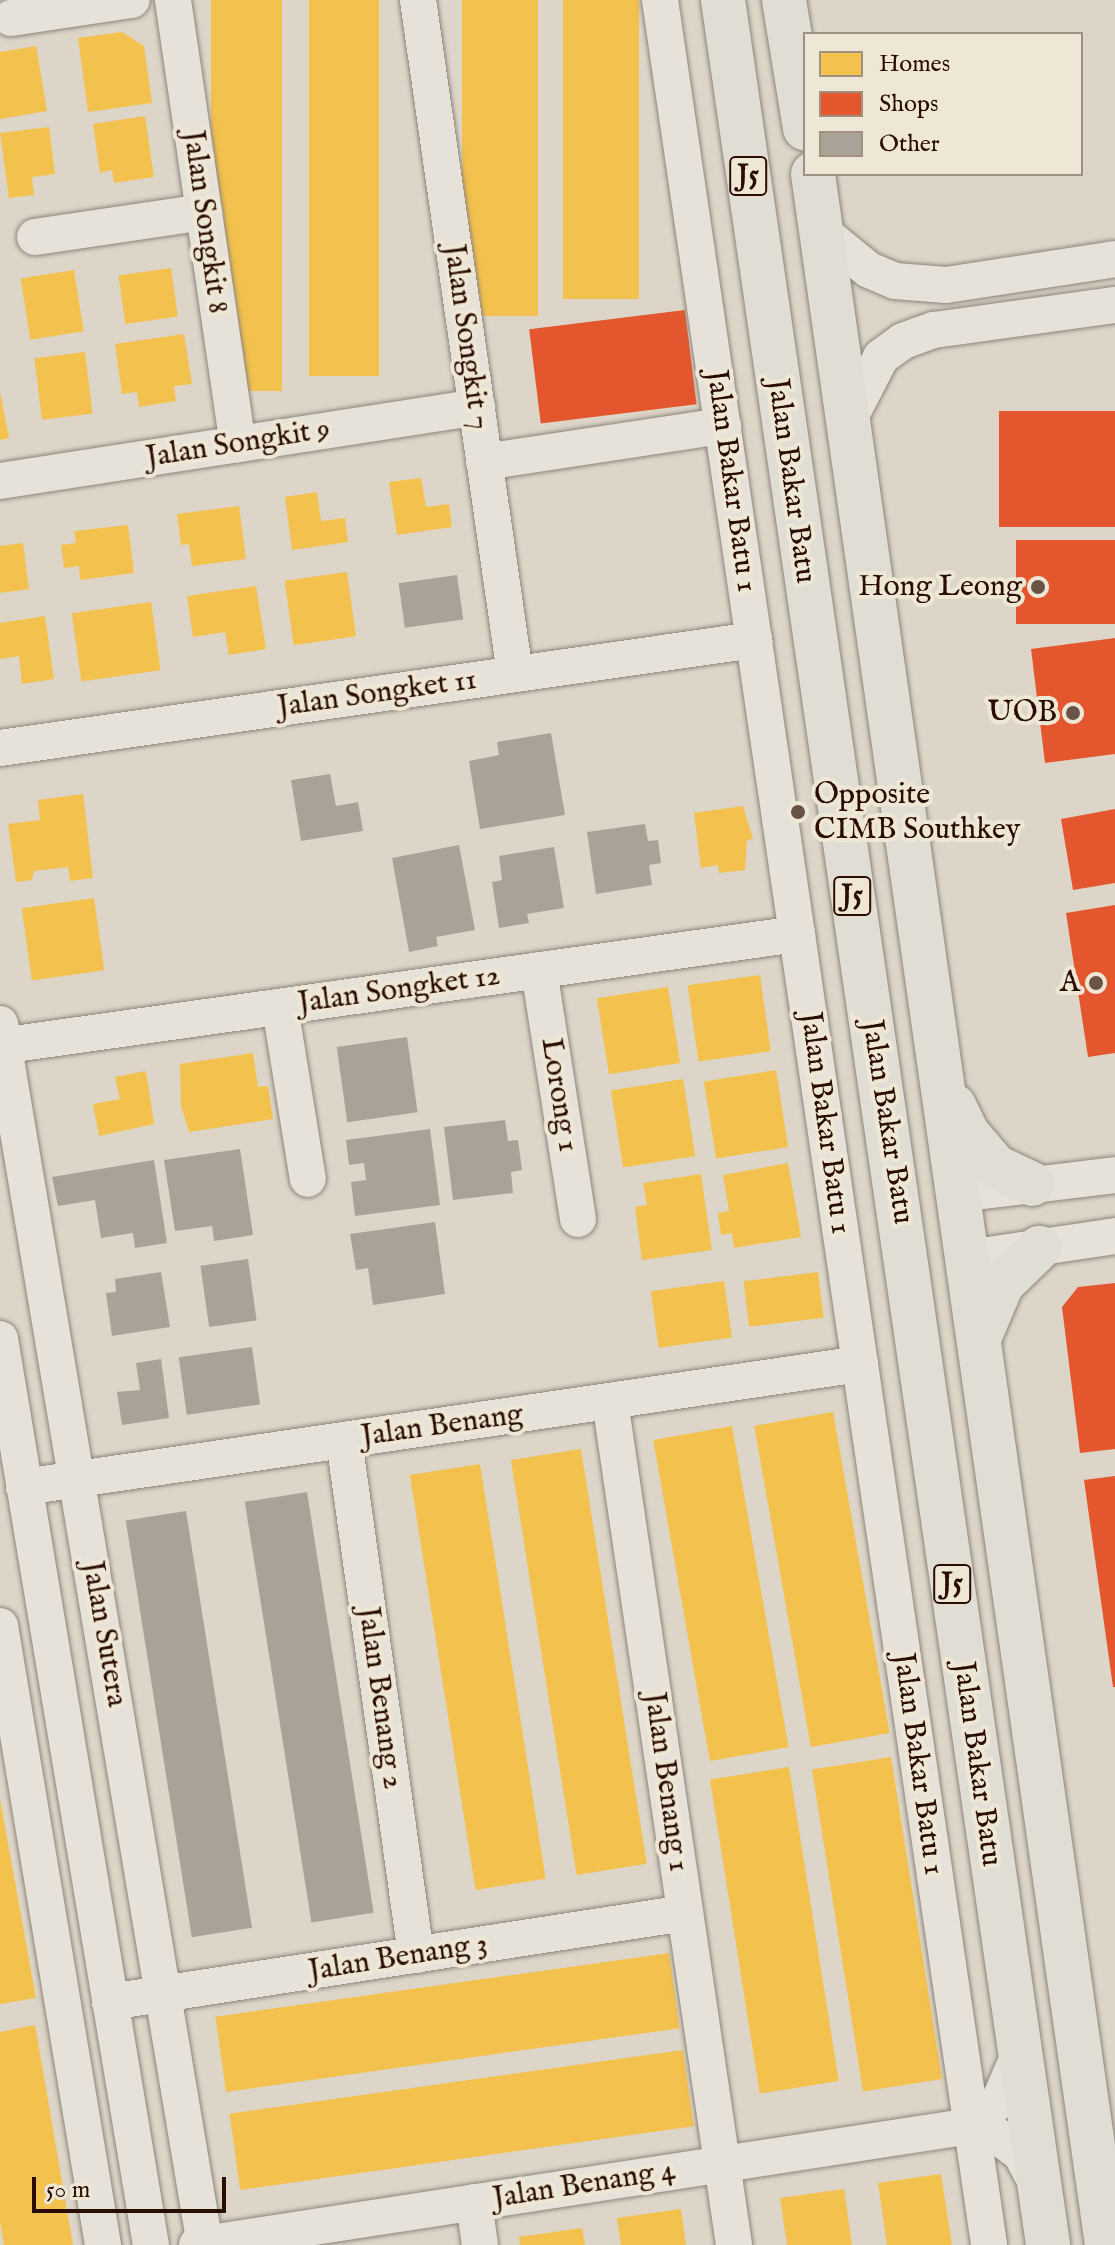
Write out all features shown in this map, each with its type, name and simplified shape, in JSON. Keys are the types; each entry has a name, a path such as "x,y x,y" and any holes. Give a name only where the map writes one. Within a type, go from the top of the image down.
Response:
{"main road":[{"name":"Jalan Bakar Batu","path":"723,0 1048,2245"},
{"name":"J5","path":"784,0 803,116"},
{"name":"Jalan Bakar Batu","path":"813,176 1107,2245"},
{"path":"942,1082 981,1152 996,1167 1032,1184"},
{"path":"890,1144 911,1204 932,1235 946,1250 968,1258"},
{"path":"917,1327 932,1235 959,1194"},
{"path":"980,1337 1002,1284 1039,1248"}],"street":[{"path":"11,18 132,0"},
{"name":"Jalan Songkit 8","path":"173,0 238,444"},
{"name":"Jalan Songkit 7","path":"418,0 515,674"},
{"name":"Jalan Bakar Batu 1","path":"660,0 989,2245"},
{"path":"35,237 204,212"},
{"path":"822,232 869,270 895,281 946,285 1115,259"},
{"path":"847,423 881,357 903,341 934,330 1115,305"},
{"name":"Jalan Songkit 9","path":"0,481 477,407"},
{"path":"484,462 723,426"},
{"name":"Jalan Songket 11","path":"0,748 754,640"},
{"name":"Jalan Songket 12","path":"1,1039 280,1007 797,934"},
{"name":"Lorong 1","path":"539,970 578,1219"},
{"path":"280,1007 308,1179"},
{"name":"Jalan Sutera","path":"1,1039 165,1994 202,2245"},
{"path":"959,1194 1115,1175"},
{"path":"968,1258 1115,1236"},
{"name":"Jalan Sutera","path":"1,1347 151,2245"},
{"name":"Jalan Benang","path":"24,1487 860,1364"},
{"name":"Jalan Benang 1","path":"610,1401 734,2245"},
{"name":"Jalan Benang 2","path":"344,1440 416,1955"},
{"path":"0,1633 47,1622"},
{"path":"0,1626 103,2245"},
{"name":"Jalan Benang 3","path":"110,2002 685,1913"},
{"path":"971,2126 999,2101 1019,2055"},
{"path":"1087,2117 1109,2161 1115,2190"},
{"path":"971,2126 992,2132 1021,2154 1041,2191"},
{"name":"Jalan Benang 4","path":"202,2245 971,2126"},
{"path":"474,2202 480,2245"}],"building: Homes":[{"path":"211,0 282,0 282,391 211,391"},
{"path":"309,0 379,0 379,376 309,376"},
{"path":"462,0 538,0 538,316 462,316"},
{"path":"563,0 639,0 639,299 563,299"},
{"path":"122,32 144,46 152,103 88,112 78,38"},
{"path":"36,46 47,111 0,119 0,52"},
{"path":"145,116 154,177 114,183 112,170 100,173 93,124"},
{"path":"49,127 55,174 32,177 34,195 9,198 0,133"},
{"path":"171,268 178,317 125,324 119,275"},
{"path":"74,270 84,331 30,340 21,278"},
{"path":"184,334 192,384 174,386 176,401 139,407 137,392 122,394 115,344"},
{"path":"85,352 93,414 42,420 34,358"},
{"path":"0,392 9,438 0,440"},
{"path":"421,478 426,507 449,504 452,527 397,535 389,482"},
{"path":"317,492 321,521 345,518 348,542 292,550 285,497"},
{"path":"239,506 246,559 192,566 189,544 181,545 177,514"},
{"path":"128,525 134,573 80,580 79,566 64,568 61,545 76,543 74,531"},
{"path":"23,543 29,589 0,593 0,546"},
{"path":"347,572 356,636 294,645 285,581"},
{"path":"256,586 266,649 229,655 225,632 193,637 187,596"},
{"path":"151,602 161,670 81,681 72,613"},
{"path":"45,616 54,679 22,684 19,656 0,659 0,623"},
{"path":"83,794 93,878 70,881 68,867 34,871 32,880 16,882 8,824 40,820 38,800"},
{"path":"743,806 753,839 747,840 745,870 719,873 718,865 701,868 694,813"},
{"path":"94,898 104,970 32,980 22,908"},
{"path":"760,975 771,1051 698,1061 688,985"},
{"path":"668,987 680,1063 609,1074 597,998"},
{"path":"253,1053 258,1087 268,1086 273,1119 189,1132 181,1106 180,1064"},
{"path":"776,1070 788,1147 716,1158 704,1081"},
{"path":"146,1071 154,1124 99,1136 93,1104 120,1099 115,1077"},
{"path":"683,1079 695,1156 623,1167 611,1090"},
{"path":"788,1163 801,1237 734,1248 732,1233 721,1235 718,1213 729,1211 723,1175"},
{"path":"701,1174 712,1250 642,1260 635,1207 647,1205 643,1183"},
{"path":"818,1272 824,1318 749,1327 744,1281"},
{"path":"724,1281 732,1337 659,1348 651,1291"},
{"path":"833,1412 890,1733 811,1747 754,1426"},
{"path":"732,1426 789,1747 710,1761 653,1440"},
{"path":"581,1449 647,1864 577,1875 511,1460"},
{"path":"480,1464 546,1879 476,1890 410,1475"},
{"path":"891,1757 942,2079 863,2092 812,1770"},
{"path":"789,1767 839,2081 760,2094 710,1780"},
{"path":"0,1799 36,1998 0,2004"},
{"path":"669,1953 680,2028 226,2092 215,2017"},
{"path":"35,2025 73,2245 4,2245 0,2221 0,2032"},
{"path":"683,2050 694,2126 240,2190 229,2114"},
{"path":"941,2174 952,2245 887,2245 878,2183"},
{"path":"844,2189 852,2245 787,2245 780,2198"},
{"path":"681,2209 686,2245 621,2245 617,2218"},
{"path":"582,2228 585,2245 520,2245 519,2237"}],"building: Shops":[{"path":"685,310 697,404 541,423 529,329"},
{"path":"999,411 1115,411 1115,527 999,527"},
{"path":"1016,540 1115,540 1115,624 1016,624"},
{"path":"1115,638 1115,754 1045,763 1031,649"},
{"path":"1115,809 1115,883 1073,890 1061,819"},
{"name":"A","path":"1115,905 1115,1053 1088,1057 1066,913"},
{"path":"1115,1283 1115,1449 1080,1453 1062,1307 1078,1287"},
{"path":"1115,1476 1115,1687 1113,1687 1084,1480"}],"building: Other":[{"path":"457,575 463,620 405,628 399,583"},
{"path":"551,733 565,815 480,829 469,761 499,755 497,742"},
{"path":"330,774 336,806 358,802 363,831 301,841 291,780"},
{"path":"645,824 648,841 658,840 661,863 649,865 652,885 596,894 587,832"},
{"path":"459,845 475,930 436,937 438,946 409,952 392,858"},
{"path":"554,847 564,908 527,914 529,923 499,928 492,882 502,880 499,856"},
{"path":"407,1037 418,1112 347,1122 337,1047"},
{"path":"505,1120 508,1141 518,1140 522,1170 511,1172 513,1193 453,1200 444,1127"},
{"path":"430,1129 440,1205 355,1216 351,1182 366,1180 364,1163 349,1165 346,1140"},
{"path":"240,1149 253,1235 214,1241 212,1226 175,1231 164,1160"},
{"path":"154,1160 167,1243 135,1248 133,1233 101,1238 95,1200 58,1206 52,1177"},
{"path":"435,1222 445,1294 373,1305 368,1268 356,1270 350,1234"},
{"path":"248,1259 257,1320 209,1327 200,1266"},
{"path":"161,1272 170,1327 112,1336 106,1293 116,1292 115,1279"},
{"path":"252,1347 260,1404 187,1415 179,1357"},
{"path":"161,1359 169,1418 122,1425 117,1392 140,1390 136,1363"},
{"path":"307,1492 374,1913 311,1923 245,1502"},
{"path":"186,1511 252,1928 192,1937 126,1521"}],"place":[{"name":"Hong Leong","path":"1038,587"},
{"name":"UOB","path":"1073,713"},
{"name":"Opposite CIMB Southkey","path":"798,812"},
{"name":"A","path":"1096,983"}]}
